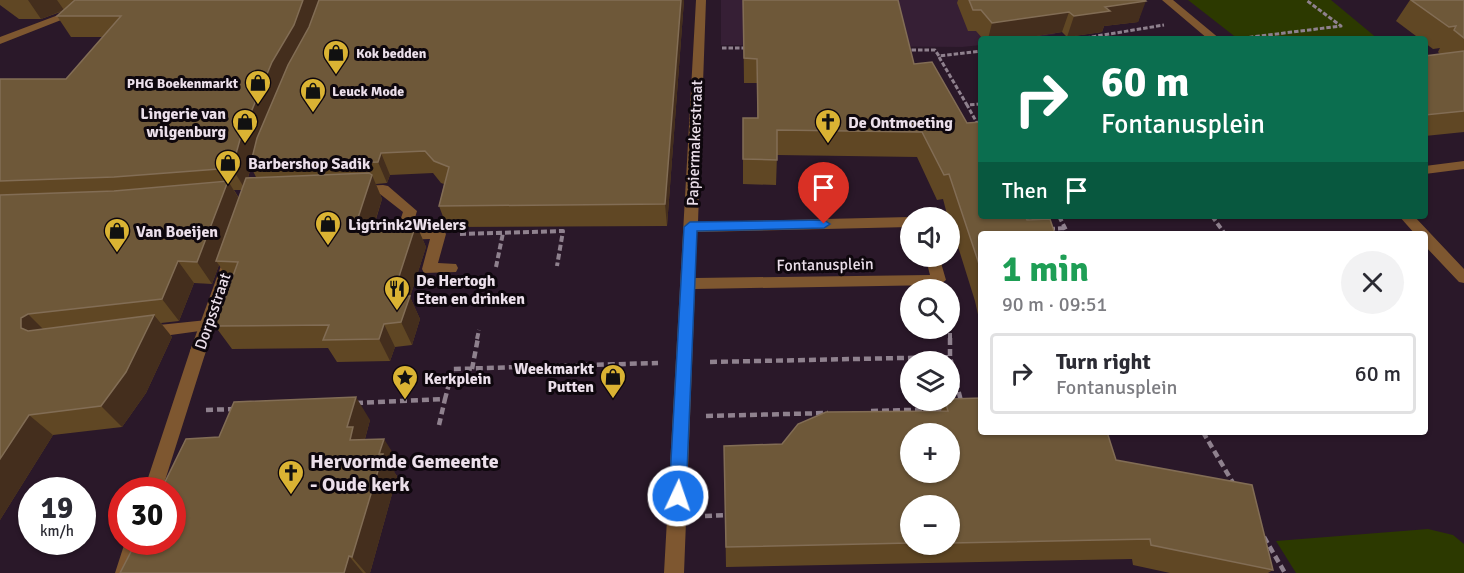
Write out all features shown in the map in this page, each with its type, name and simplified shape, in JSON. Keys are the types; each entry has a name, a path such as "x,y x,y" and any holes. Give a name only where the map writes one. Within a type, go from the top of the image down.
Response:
{"street":[{"path":"0,41 107,0"},
{"name":"Papiermakerstraat","path":"674,573 701,0"},
{"path":"1167,0 1211,36"},
{"path":"1428,170 1464,165"},
{"path":"347,191 383,189 410,211 402,236 439,234 429,269 451,268"},
{"path":"1409,219 1420,231"},
{"path":"690,227 900,222"},
{"path":"1428,239 1464,278"},
{"name":"Dorpsstraat","path":"157,477 237,240"},
{"name":"Fontanusplein","path":"688,284 939,280 935,267"},
{"path":"122,572 129,555"}],"lane":[{"path":"140,334 207,325"}],"path":[{"path":"1259,36 1341,26 1306,0"},
{"path":"1098,36 1173,24"},
{"path":"698,48 757,48"},
{"path":"899,50 935,50 978,125"},
{"path":"939,56 978,51"},
{"path":"967,105 978,104"},
{"path":"1060,219 1066,231"},
{"path":"1044,229 1065,228"},
{"path":"439,234 563,231 557,266"},
{"path":"496,267 503,233"},
{"path":"472,369 479,330"},
{"path":"439,425 453,369 900,358"},
{"path":"353,403 445,399"},
{"path":"960,400 962,409"},
{"path":"180,411 238,409"},
{"path":"870,411 900,410"},
{"path":"681,417 835,412"},
{"path":"1205,435 1238,492"},
{"path":"1261,533 1285,573"}],"shaded area":[{"path":"721,0 1022,0 1056,34 978,36 978,45 962,47 721,45"}],"green space":[{"path":"1188,0 1331,0 1374,36 1234,36"},
{"path":"1428,529 1453,535 1464,544 1464,573 1296,573 1276,541"}],"building":[{"path":"75,0 303,0 294,25 272,62 241,136 232,168 114,177 0,181 0,79 66,79 121,16 57,16"},
{"path":"319,0 681,0 665,204 439,206 449,167 434,161 425,151 381,153 378,162 250,166 257,138 288,65 309,27"},
{"path":"743,0 898,0 914,64 932,62 967,123 978,122 978,219 1050,219 1054,231 978,231 978,261 949,174 944,175 922,132 777,130 777,160 743,159 743,118 758,118 757,59 744,58"},
{"path":"969,0 1146,1 1105,7 1110,11 1074,16 1069,12 992,23 981,10 973,10"},
{"path":"1411,0 1464,0 1464,38 1454,30 1456,26 1449,27"},
{"path":"1464,51 1464,111 1428,115 1428,56"},
{"path":"369,173 372,175 355,227 416,224 393,295 410,296 401,322 384,324 379,339 323,340 329,325 215,326 238,262 216,261 246,178"},
{"path":"228,181 197,262 178,261 162,299 28,314 21,318 21,328 28,331 154,315 126,372 101,406 29,415 0,459 0,195 114,191"},
{"name":"Hervormde Gemeente - Oude kerk","path":"356,397 347,427 353,427 350,440 384,439 379,454 383,454 352,557 349,556 344,573 120,573 129,555 186,555 186,477 167,477 186,439 219,437 234,402"},
{"path":"978,398 978,435 1108,435 1116,460 1252,485 1273,570 1151,545 1150,539 960,543 960,495 900,495 900,543 726,547 724,446 782,444 798,424 826,412 960,411 960,399"}],"place":[{"name":"Kok bedden","path":"336,76"},
{"name":"PHG Boekenmarkt","path":"258,106"},
{"name":"Leuck Mode","path":"313,114"},
{"name":"Lingerie van wilgenburg","path":"245,145"},
{"name":"De Ontmoeting","path":"828,145"},
{"name":"Barbershop Sadik","path":"228,186"},
{"name":"Ligtrink2Wielers","path":"328,247"},
{"name":"Van Boeijen","path":"117,254"},
{"name":"De Hertogh Eten en drinken","path":"397,312"},
{"name":"Weekmarkt Putten","path":"613,400"},
{"name":"Kerkplein","path":"405,401"},
{"name":"Hervormde Gemeente - Oude kerk","path":"291,496"}],"route":[{"path":"678,496 690,227 824,224"}]}
